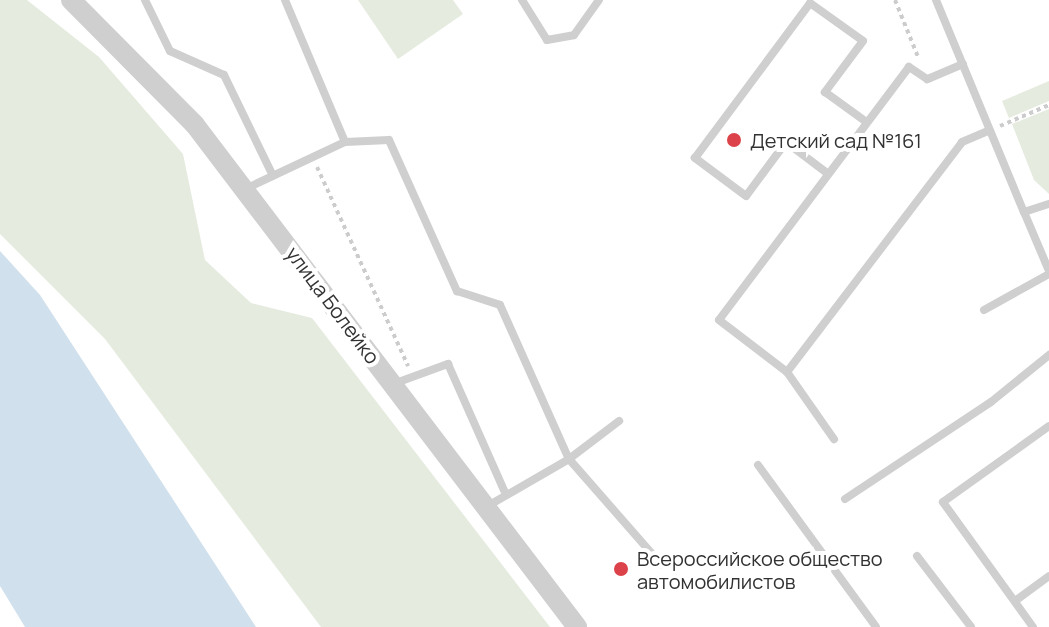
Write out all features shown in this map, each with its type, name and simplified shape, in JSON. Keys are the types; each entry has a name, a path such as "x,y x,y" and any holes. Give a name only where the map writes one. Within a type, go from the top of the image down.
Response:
{"street":[{"name":"улица Болейко","path":"71,0 147,73 245,189 577,627"}],"lane":[{"path":"145,0 170,51 224,75 273,176"},
{"path":"285,0 345,142"},
{"path":"522,0 547,40 574,35 599,0"},
{"path":"936,0 1049,272 984,310"},
{"path":"827,173 786,142 746,196 695,158 810,3 863,41 825,92 865,121"},
{"path":"834,439 787,372 719,320 865,121 909,67 927,79 963,64"},
{"path":"787,372 962,142 990,130"},
{"path":"245,189 345,142 389,140 457,291 500,305 569,459 661,564"},
{"path":"1024,212 1049,204"},
{"path":"845,499 991,402 1049,355"},
{"path":"392,384 448,364 506,495"},
{"path":"486,507 569,459 619,421"},
{"path":"1033,627 943,502 1049,426"},
{"path":"758,465 876,627"},
{"path":"917,556 971,627"},
{"path":"1015,601 1049,576"}],"path":[{"path":"895,0 927,79"},
{"path":"990,130 1049,105"},
{"path":"313,157 413,377"}],"shaded area":[{"path":"0,0 27,0 99,57 183,154 205,260 251,303 312,318 550,627 321,627 105,339 0,234"},
{"path":"358,0 453,0 463,14 398,59"},
{"path":"1049,81 1049,101 1009,118 1002,101"},
{"path":"1049,109 1049,194 1034,180 1012,124"}],"water":[{"path":"0,251 40,295 256,627 25,627 0,586"}],"place":[{"name":"Детский сад №161","path":"734,140"},
{"name":"Всероссийское общество автомобилистов","path":"621,569"}]}
